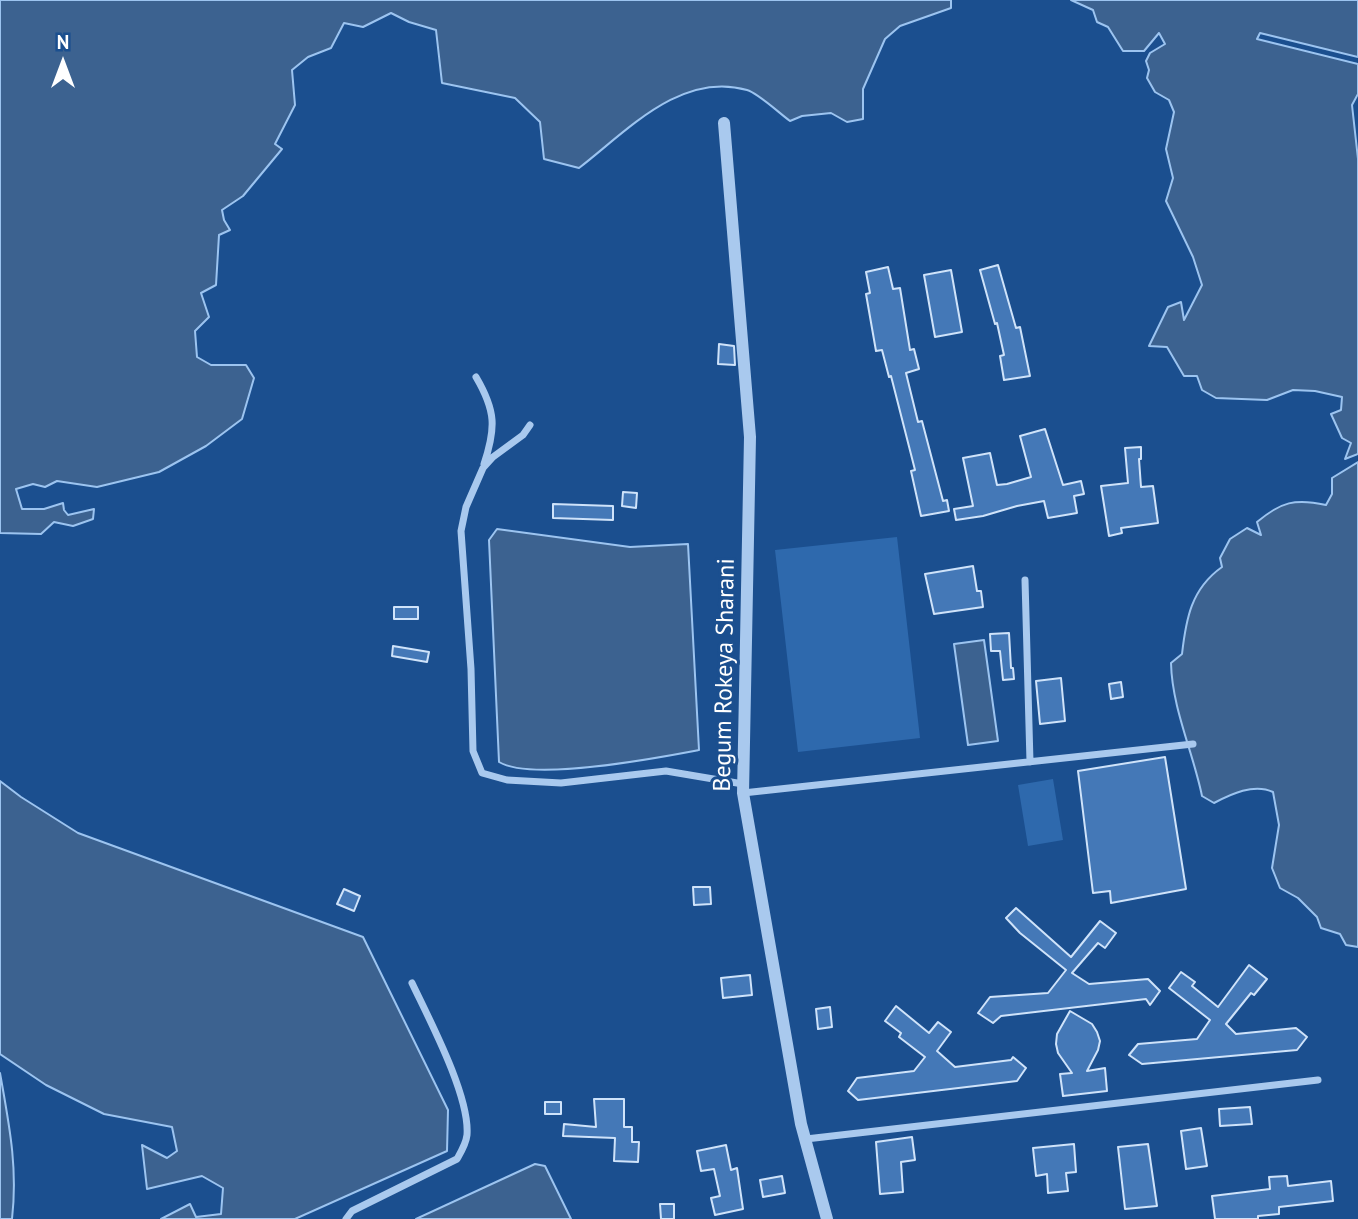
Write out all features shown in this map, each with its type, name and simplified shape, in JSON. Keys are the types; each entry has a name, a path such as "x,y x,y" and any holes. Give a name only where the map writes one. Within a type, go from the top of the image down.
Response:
{"street":[{"name":"Begum Rokeya Sharani","path":"724,123 750,437 743,789 801,1125 827,1219"},
{"path":"476,377 491,406 492,436 483,468 466,507 461,531 471,669 473,751 482,773 508,780 561,783 666,771 743,789 1193,744"},
{"path":"483,468 493,457 523,435 530,425"},
{"path":"1025,580 1030,762"},
{"path":"346,1219 352,1211 457,1159 463,1149 467,1134 461,1096 440,1041 412,983"},
{"path":"806,1139 1318,1080"}],"shaded area":[{"path":"0,0 951,0 951,8 900,26 885,39 863,89 863,119 847,122 831,113 802,116 790,121 747,90 723,86 700,89 656,108 579,168 544,159 540,122 515,98 442,83 436,30 391,13 363,27 344,23 331,48 308,57 292,70 295,105 275,144 282,149 243,196 222,210 230,230 219,235 216,285 201,293 209,317 195,331 197,357 211,365 246,365 254,378 242,419 206,446 159,472 97,487 57,481 45,487 33,484 16,489 22,509 44,509 63,503 68,515 94,509 93,519 73,526 54,522 41,534 0,533"},
{"path":"1071,0 1358,0 1358,57 1260,33 1257,39 1358,64 1358,94 1352,105 1358,159 1358,454 1345,459 1351,443 1342,438 1331,414 1341,410 1342,397 1315,391 1293,390 1267,400 1216,398 1202,390 1197,376 1184,376 1167,347 1149,346 1168,307 1181,302 1184,320 1202,285 1193,257 1166,201 1173,178 1166,149 1174,112 1169,100 1155,92 1147,78 1149,70 1146,61 1150,53 1165,44 1159,33 1144,51 1123,51 1108,27 1097,22 1093,10"},
{"path":"1358,462 1358,947 1346,945 1340,934 1321,928 1317,917 1298,898 1280,888 1272,868 1279,825 1273,792 1250,789 1214,803 1202,796 1175,697 1171,663 1182,654 1192,606 1203,585 1222,567 1220,558 1230,539 1247,528 1261,535 1257,522 1289,503 1326,505 1332,494 1332,478"},
{"path":"497,529 630,547 688,544 699,750 626,763 566,769 515,768 499,762 489,540"},
{"path":"897,537 920,738 798,752 775,550"},
{"path":"984,640 998,741 968,745 954,644"},
{"path":"1053,779 1063,840 1028,846 1018,785"},
{"path":"0,781 78,833 363,937 448,1110 447,1151 295,1219 161,1219 190,1204 196,1217 221,1214 223,1188 202,1176 147,1189 142,1145 167,1158 177,1151 172,1127 104,1114 46,1085 0,1054"},
{"path":"0,1073 13,1163 12,1219 0,1219"},
{"path":"535,1164 545,1166 571,1219 416,1219"}],"building":[{"path":"998,265 1016,328 1020,327 1030,376 1004,380 1000,356 1004,355 980,270"},
{"path":"888,267 893,289 900,288 910,350 914,349 919,369 906,373 918,422 922,421 943,501 947,500 949,511 921,516 911,471 915,470 891,376 889,377 882,350 876,351 866,294 870,293 866,272"},
{"path":"951,270 962,332 935,337 924,275"},
{"path":"719,344 734,346 735,365 718,364"},
{"path":"1045,429 1063,485 1081,481 1084,494 1074,496 1077,513 1048,518 1044,501 956,520 954,509 973,506 963,458 990,453 997,485 1031,477 1020,436"},
{"path":"1141,447 1141,487 1153,486 1158,523 1121,528 1122,533 1109,536 1101,486 1128,483 1125,448"},
{"path":"623,492 637,493 636,508 622,506"},
{"path":"553,504 613,506 613,520 553,518"},
{"path":"973,566 983,607 934,614 925,574"},
{"path":"394,607 418,607 418,619 394,619"},
{"path":"1009,633 1014,679 1003,680 1000,651 991,651 990,634"},
{"path":"393,646 429,652 427,662 392,656"},
{"path":"1061,678 1065,721 1040,724 1036,681"},
{"path":"1121,682 1123,697 1111,699 1109,684"},
{"path":"1165,757 1186,889 1111,903 1110,891 1093,893 1078,771"},
{"path":"693,887 710,887 711,904 694,905"},
{"path":"344,889 360,896 354,911 337,904"},
{"path":"1016,908 1071,957 1100,921 1116,933 1105,948 1098,943 1072,973 1089,984 1148,979 1160,991 1150,1005 1146,999 1001,1016 993,1023 978,1013 990,997 1048,993 1066,970 1020,933 1006,918"},
{"path":"1249,965 1267,979 1254,995 1251,993 1226,1024 1236,1034 1296,1028 1307,1037 1297,1050 1142,1064 1129,1055 1138,1044 1197,1039 1210,1020 1169,988 1181,972 1195,982 1192,986 1218,1007"},
{"path":"750,975 752,995 723,998 721,978"},
{"path":"896,1006 929,1033 938,1022 951,1032 937,1051 955,1067 1011,1060 1013,1057 1026,1068 1017,1081 858,1100 848,1091 857,1078 914,1071 925,1057 899,1037 901,1033 885,1021"},
{"path":"830,1007 832,1027 818,1029 816,1009"},
{"path":"1070,1011 1092,1024 1097,1032 1100,1041 1098,1050 1087,1071 1105,1068 1107,1091 1063,1096 1060,1074 1072,1073 1058,1053 1056,1044 1057,1034"},
{"path":"594,1099 624,1099 624,1127 632,1127 632,1142 639,1142 638,1162 614,1161 615,1138 563,1136 564,1124 596,1127"},
{"path":"545,1102 561,1102 561,1114 545,1114"},
{"path":"1250,1107 1252,1124 1220,1126 1219,1109"},
{"path":"1201,1128 1207,1166 1186,1169 1181,1131"},
{"path":"912,1137 915,1160 901,1162 903,1192 880,1194 876,1142"},
{"path":"1074,1144 1076,1172 1066,1173 1068,1191 1048,1193 1047,1174 1036,1176 1033,1148"},
{"path":"1148,1144 1157,1206 1125,1209 1118,1147"},
{"path":"726,1145 731,1170 737,1168 743,1209 715,1215 711,1198 720,1196 714,1169 701,1171 697,1151"},
{"path":"782,1176 785,1193 763,1197 760,1180"},
{"path":"1287,1176 1288,1186 1331,1181 1333,1201 1279,1207 1279,1214 1258,1216 1258,1219 1215,1219 1212,1196 1270,1189 1269,1177"},
{"path":"660,1204 674,1204 674,1219 661,1219"}]}
